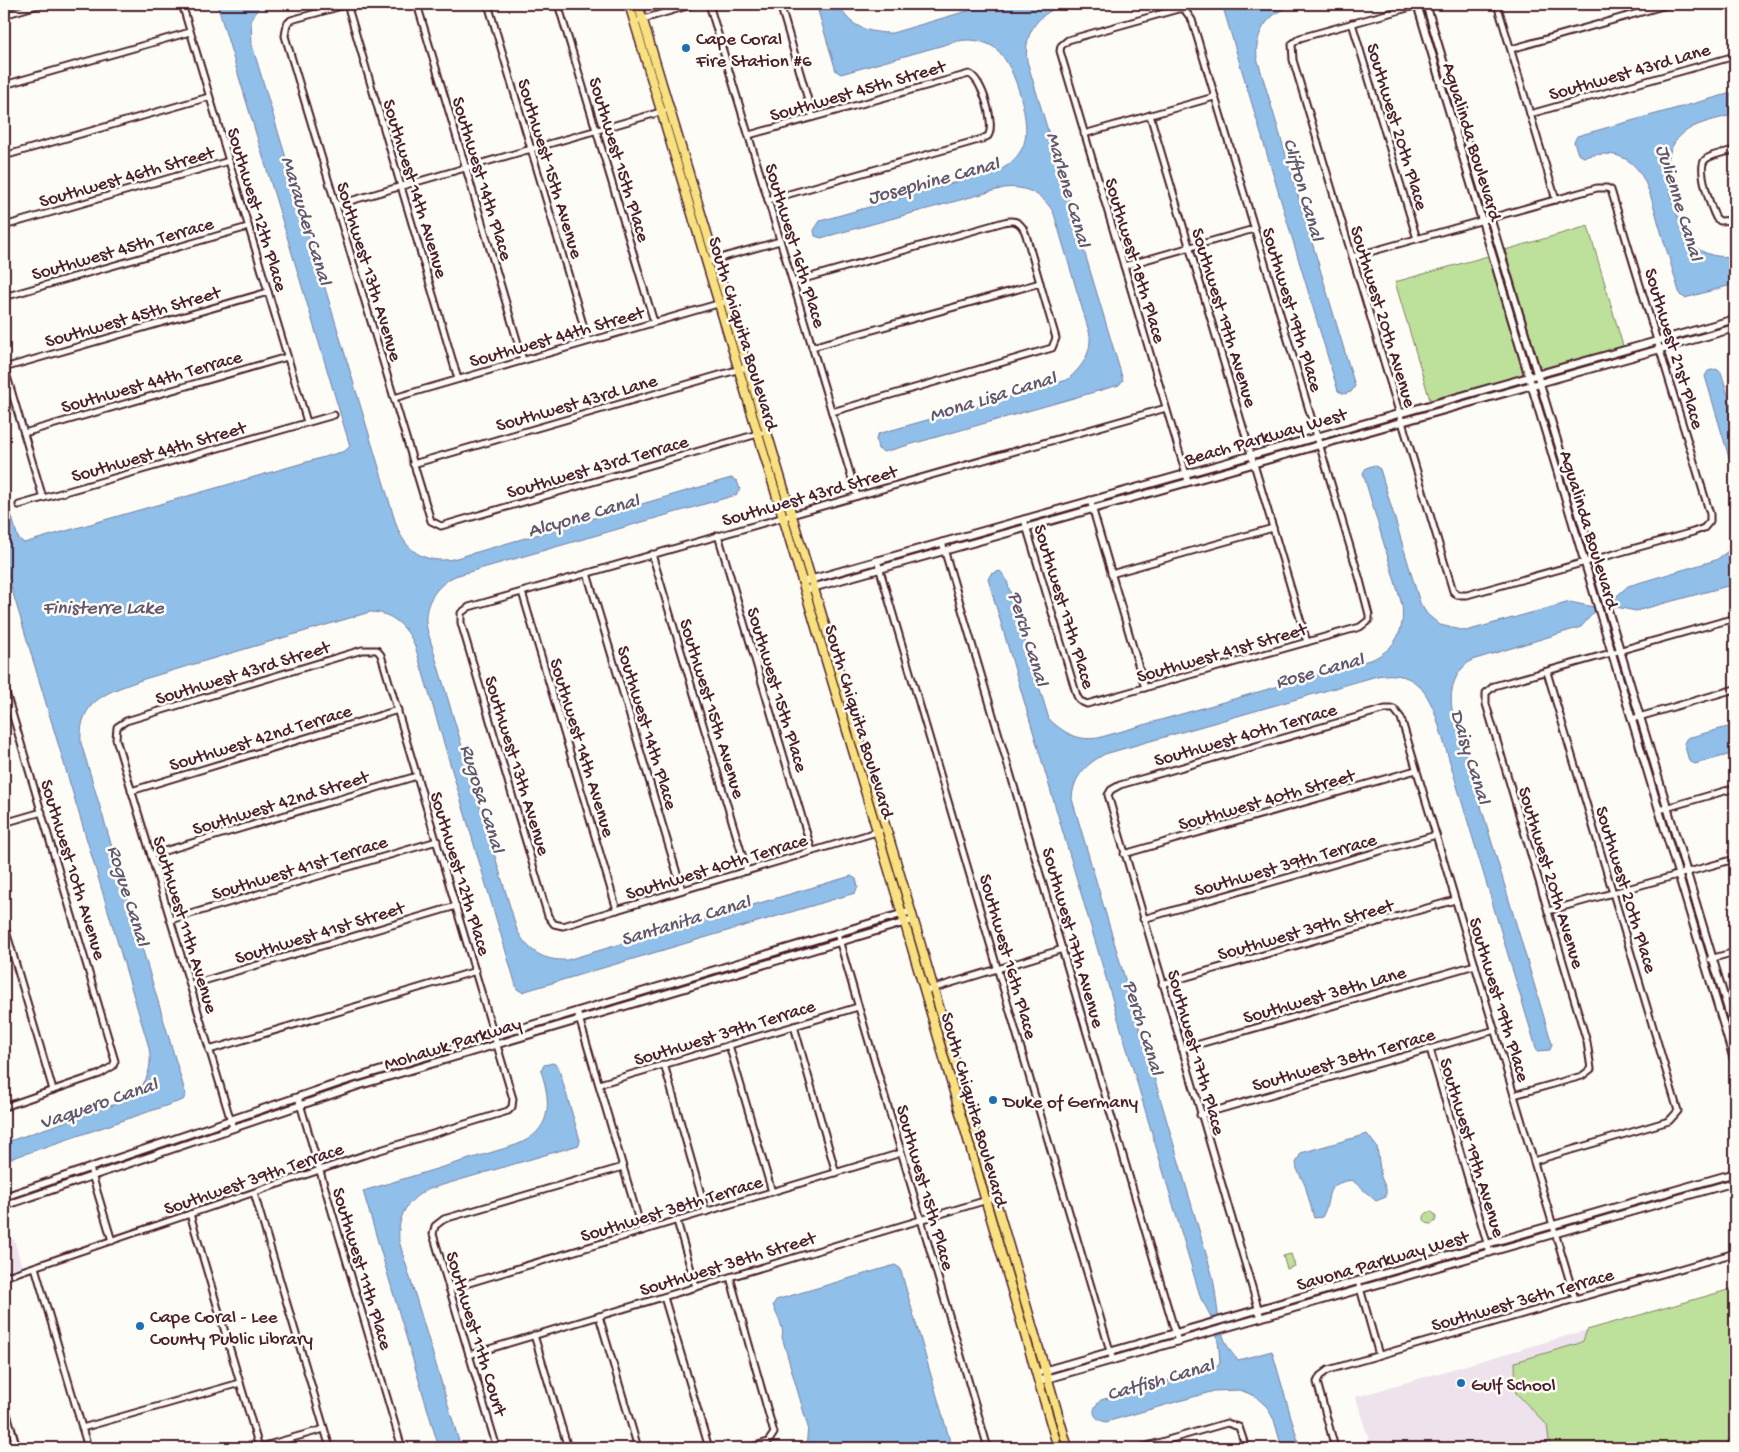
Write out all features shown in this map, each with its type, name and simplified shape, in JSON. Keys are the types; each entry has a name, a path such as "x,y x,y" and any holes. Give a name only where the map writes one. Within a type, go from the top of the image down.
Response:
{"main road":[{"name":"South Chiquita Boulevard","path":"629,4 758,434 811,580 911,911 1058,1448"},
{"name":"South Chiquita Boulevard","path":"638,4 767,432 802,582 925,991 1068,1448"}],"street":[{"path":"4,14 41,4"},
{"name":"Southwest 12th Place","path":"182,4 307,422"},
{"name":"Southwest 13th Avenue","path":"348,4 287,24 285,36 428,516 436,525"},
{"name":"Southwest 14th Avenue","path":"348,4 458,379"},
{"name":"Southwest 14th Place","path":"417,4 523,360"},
{"name":"Southwest 15th Avenue","path":"488,4 588,341"},
{"name":"Southwest 15th Place","path":"558,4 654,322"},
{"path":"634,21 694,4"},
{"name":"Southwest 16th Place","path":"709,4 857,496"},
{"path":"780,4 813,117"},
{"path":"1352,23 1419,4"},
{"name":"Agualinda Boulevard","path":"1419,4 1735,1063"},
{"name":"Agualinda Boulevard","path":"1426,4 1735,1033"},
{"path":"1352,257 1556,200 1498,4"},
{"path":"1511,49 1670,4"},
{"name":"Southwest 18th Place","path":"1184,9 1173,10 1068,40 1061,46 1060,56 1188,482"},
{"name":"Southwest 19th Place","path":"1184,9 1192,20 1368,609 1368,620"},
{"name":"Southwest 20th Avenue","path":"1352,23 1300,38 1292,44 1292,60 1450,586 1457,594 1467,595 1585,563"},
{"name":"Southwest 20th Place","path":"1352,23 1416,238"},
{"path":"4,85 190,32"},
{"name":"Southwest 43rd Lane","path":"1530,114 1735,56"},
{"name":"Southwest 45th Street","path":"749,135 969,74 974,75 978,80 986,102 992,132 982,139 768,200"},
{"path":"4,156 209,97"},
{"path":"1084,134 1214,97"},
{"path":"336,205 670,110"},
{"name":"Southwest 19th Avenue","path":"1150,115 1307,642"},
{"path":"1735,150 1706,158 1701,170 1716,218 1720,221 1735,220"},
{"name":"Southwest 46th Street","path":"4,226 228,161"},
{"name":"Southwest 21st Place","path":"1556,200 1596,188 1607,188 1614,195 1710,514 1710,521 1704,528 1594,560"},
{"path":"793,282 1004,222 1016,221 1024,229 1054,329 1055,344 1047,351 832,412"},
{"name":"Southwest 45th Terrace","path":"4,297 248,227"},
{"path":"1124,266 1254,229"},
{"path":"706,262 780,241"},
{"path":"812,347 1040,283"},
{"name":"Southwest 45th Street","path":"4,367 268,292"},
{"name":"Southwest 44th Street","path":"394,398 728,301"},
{"name":"Beach Parkway West","path":"802,582 1735,319"},
{"name":"Beach Parkway West","path":"805,590 1735,328"},
{"name":"Southwest 44th Terrace","path":"24,433 287,357"},
{"path":"4,367 43,498"},
{"name":"Southwest 43rd Lane","path":"413,464 747,367"},
{"name":"Southwest 43rd Street","path":"461,613 469,607 1166,408"},
{"name":"Southwest 44th Street","path":"19,505 334,415"},
{"name":"Southwest 43rd Terrace","path":"436,525 441,526 478,516 767,432"},
{"path":"1090,500 1145,688"},
{"name":"Southwest 17th Place","path":"1024,519 1080,701"},
{"path":"1111,574 1273,528"},
{"name":"Southwest 15th Place","path":"718,536 812,852"},
{"name":"Southwest 17th Avenue","path":"942,542 1178,1342"},
{"name":"Southwest 15th Avenue","path":"652,554 747,871"},
{"name":"Southwest 16th Place","path":"877,560 1112,1361"},
{"path":"1585,563 1594,560"},
{"name":"Southwest 14th Place","path":"587,573 682,890"},
{"name":"Southwest 14th Avenue","path":"522,592 618,910"},
{"name":"Southwest 13th Avenue","path":"461,613 461,623 548,916 554,924"},
{"path":"1547,672 1735,618"},
{"name":"Southwest 41st Street","path":"1080,701 1092,704 1360,627 1368,620"},
{"name":"Southwest 43rd Street","path":"117,727 126,721 362,650 377,650"},
{"name":"Southwest 12th Place","path":"377,650 381,655 398,710 496,1036 513,1099 512,1107"},
{"name":"Southwest 20th Avenue","path":"1514,1095 1582,1076 1591,1069 1587,1042 1486,704 1486,693 1494,686 1547,672"},
{"name":"Southwest 20th Place","path":"1534,1160 1669,1121 1676,1116 1678,1111 1547,672"},
{"name":"Southwest 10th Avenue","path":"4,686 115,1061 113,1066 100,1074 53,1090"},
{"path":"1632,719 1735,689"},
{"name":"Southwest 19th Place","path":"1394,709 1401,718 1575,1298"},
{"name":"Southwest 40th Terrace","path":"1108,795 1111,790 1120,785 1370,713 1394,709"},
{"name":"Southwest 42nd Terrace","path":"131,791 398,710"},
{"name":"Southwest 11th Avenue","path":"117,727 116,739 131,791 233,1128"},
{"name":"Southwest 40th Street","path":"1124,854 1416,770"},
{"name":"Southwest 42nd Street","path":"151,855 417,776"},
{"path":"1659,810 1735,788"},
{"name":"Southwest 17th Place","path":"1108,795 1261,1318"},
{"path":"4,823 42,812"},
{"name":"Southwest 40th Terrace","path":"554,924 563,926 886,830"},
{"name":"Southwest 39th Terrace","path":"1143,919 1436,835"},
{"name":"Southwest 41st Terrace","path":"170,920 437,841"},
{"path":"1548,911 1735,859"},
{"name":"Southwest 39th Street","path":"1162,984 1455,900"},
{"name":"Southwest 41st Street","path":"190,985 456,906"},
{"name":"Mohawk Parkway","path":"4,1197 298,1097 911,911"},
{"name":"Mohawk Parkway","path":"4,1206 300,1106 498,1044 913,920"},
{"path":"4,924 53,1090 4,1107"},
{"name":"Southwest 15th Place","path":"837,933 988,1448"},
{"path":"925,991 1063,949"},
{"path":"1705,960 1735,952"},
{"name":"Southwest 38th Lane","path":"1182,1050 1475,965"},
{"path":"209,1050 476,971"},
{"name":"Southwest 39th Terrace","path":"599,1084 858,1007"},
{"path":"577,1011 642,1232"},
{"path":"794,1026 836,1173"},
{"name":"Southwest 38th Terrace","path":"1200,1114 1495,1030"},
{"path":"729,1045 772,1192"},
{"name":"Southwest 19th Avenue","path":"1430,1049 1490,1253"},
{"path":"664,1064 706,1212"},
{"name":"Southwest 11th Place","path":"298,1097 402,1448"},
{"name":"Southwest 39th Terrace","path":"4,1278 319,1170 508,1111 512,1107"},
{"name":"Southwest 38th Terrace","path":"449,1289 901,1154"},
{"name":"Southwest 11th Court","path":"497,1448 433,1234 435,1226 444,1220 623,1167"},
{"path":"90,1168 112,1241"},
{"name":"Savona Parkway West","path":"1036,1373 1735,1173"},
{"name":"Savona Parkway West","path":"1039,1381 1735,1182"},
{"path":"254,1192 330,1448"},
{"name":"Southwest 38th Street","path":"469,1355 990,1199"},
{"path":"190,1214 258,1448 324,1429"},
{"path":"677,1221 696,1287"},
{"name":"Southwest 36th Terrace","path":"1335,1448 1318,1382 1320,1376 1328,1370 1735,1253"},
{"path":"35,1267 88,1448"},
{"path":"730,1277 773,1427 772,1438 768,1442 748,1448"},
{"path":"1358,1281 1379,1355"},
{"path":"664,1296 709,1448"},
{"path":"600,1316 638,1448"},
{"path":"534,1335 568,1448"},
{"path":"82,1428 240,1383"},
{"path":"4,1403 17,1448"},
{"path":"1140,1448 1227,1424 1234,1424 1242,1431 1246,1448"},
{"path":"1730,1448 1735,1440"}],"shaded area":[{"path":"14,1239 23,1271 4,1278 4,1240"},
{"name":"Gulf School","path":"1587,1330 1583,1341 1577,1344 1515,1363 1516,1393 1547,1425 1550,1448 1371,1448 1356,1397"}],"green space":[{"path":"1588,226 1623,346 1543,368 1539,364 1505,250"},
{"path":"1488,256 1523,373 1430,400 1395,282"},
{"path":"1432,1212 1435,1213 1435,1223 1428,1224 1425,1223 1424,1216 1425,1213"},
{"path":"1291,1254 1295,1266 1287,1269 1283,1256"},
{"path":"1735,1288 1735,1314 1731,1317 1735,1326 1735,1431 1723,1448 1550,1448 1547,1425 1516,1393 1515,1362 1577,1344 1583,1341 1587,1330"}],"water":[{"name":"Finisterre Lake","path":"217,4 260,4 251,21 252,45 396,524 405,542 417,554 434,559 453,559 731,478 737,481 740,489 736,495 455,576 441,585 428,605 426,612 427,629 517,930 526,944 537,953 551,959 567,960 851,876 856,879 858,887 855,893 522,992 517,989 415,646 408,633 398,622 385,615 370,612 144,679 108,693 91,706 81,728 81,743 186,1095 183,1100 4,1161 4,1143 127,1100 134,1095 140,1089 147,1076 150,1052 4,563 4,489 18,538 24,543 345,451 350,446"},
{"path":"816,4 839,4 848,18 860,27 875,32 892,33 991,4 1068,4 1049,12 1036,24 1028,40 1026,50 1027,61 1123,380 1119,385 884,452 878,449 876,439 878,434 1067,380 1077,370 1087,355 1090,335 1054,214 1040,197 1027,190 1012,187 1004,188 821,238 815,236 814,230 820,221 1002,169 1013,160 1024,145 1026,130 1022,103 1013,75 1000,52 992,46 975,40 958,41 841,74 836,71"},
{"path":"1222,4 1296,4 1279,11 1266,23 1258,39 1257,58 1355,386 1351,392 1344,394 1338,391"},
{"path":"1735,92 1735,114 1691,128 1674,143 1668,157 1667,173 1671,194 1683,229 1692,244 1701,251 1712,255 1724,257 1735,255 1735,284 1685,298 1680,295 1650,194 1638,170 1629,161 1617,156 1603,154 1584,157 1578,154 1574,142 1577,136"},
{"path":"1716,369 1721,372 1735,418 1735,478 1705,376 1708,371"},
{"path":"1374,465 1380,469 1420,603 1427,614 1440,625 1466,631 1570,602 1594,607 1595,611 1581,627 1472,660 1457,675 1451,694 1452,709 1552,1044 1550,1050 1537,1051 1436,716 1427,696 1415,682 1399,676 1377,676 1105,754 1086,767 1075,784 1072,799 1212,1274 1219,1319 1225,1341 1238,1360 1272,1351 1300,1448 1282,1448 1274,1420 1267,1407 1255,1396 1240,1390 1214,1391 1106,1422 1101,1421 1095,1416 1094,1410 1097,1403 1101,1400 1218,1366 1220,1362 1218,1344 1213,1322 1201,1299 988,579 991,574 1000,571 1006,578 1049,719 1066,732 1077,737 1098,738 1373,659 1381,655 1393,644 1400,630 1403,614 1363,473 1366,468"},
{"path":"1735,546 1735,584 1636,611 1611,606 1610,602 1628,586 1716,560"},
{"path":"1735,725 1735,753 1695,764 1689,761 1684,743 1687,738"},
{"path":"553,1063 558,1066 580,1140 579,1145 429,1189 421,1193 409,1204 402,1217 399,1241 461,1448 439,1448 363,1191 516,1145 528,1139 543,1124 546,1115 547,1095 541,1071 544,1065"},
{"path":"1367,1134 1377,1147 1386,1197 1376,1201 1352,1180 1342,1182 1332,1189 1322,1217 1314,1218 1305,1185 1297,1169 1296,1163 1301,1153"},
{"path":"895,1265 900,1268 952,1448 806,1448 808,1427 782,1337 781,1326 773,1305 776,1300"}],"place":[{"name":"Cape Coral Fire Station #6","path":"686,48"},
{"name":"Duke of Germany","path":"993,1100"},
{"name":"Cape Coral - Lee County Public Library","path":"140,1326"},
{"name":"Gulf School","path":"1461,1383"}],"water label":[{"name":"Josephine Canal","path":"933,179"},
{"name":"Marlene Canal","path":"1070,189"},
{"name":"Clifton Canal","path":"1305,189"},
{"name":"Julienne Canal","path":"1681,202"},
{"name":"Marauder Canal","path":"308,220"},
{"name":"Mona Lisa Canal","path":"992,395"},
{"name":"Alcyone Canal","path":"583,514"},
{"name":"Perch Canal","path":"1030,638"},
{"name":"Rose Canal","path":"1319,669"},
{"name":"Daisy Canal","path":"1472,756"},
{"name":"Rugosa Canal","path":"484,798"},
{"name":"Rogue Canal","path":"130,895"},
{"name":"Santanita Canal","path":"685,919"},
{"name":"Perch Canal","path":"1145,1027"},
{"name":"Vaquero Canal","path":"98,1102"},
{"name":"Catfish Canal","path":"1160,1378"}]}
